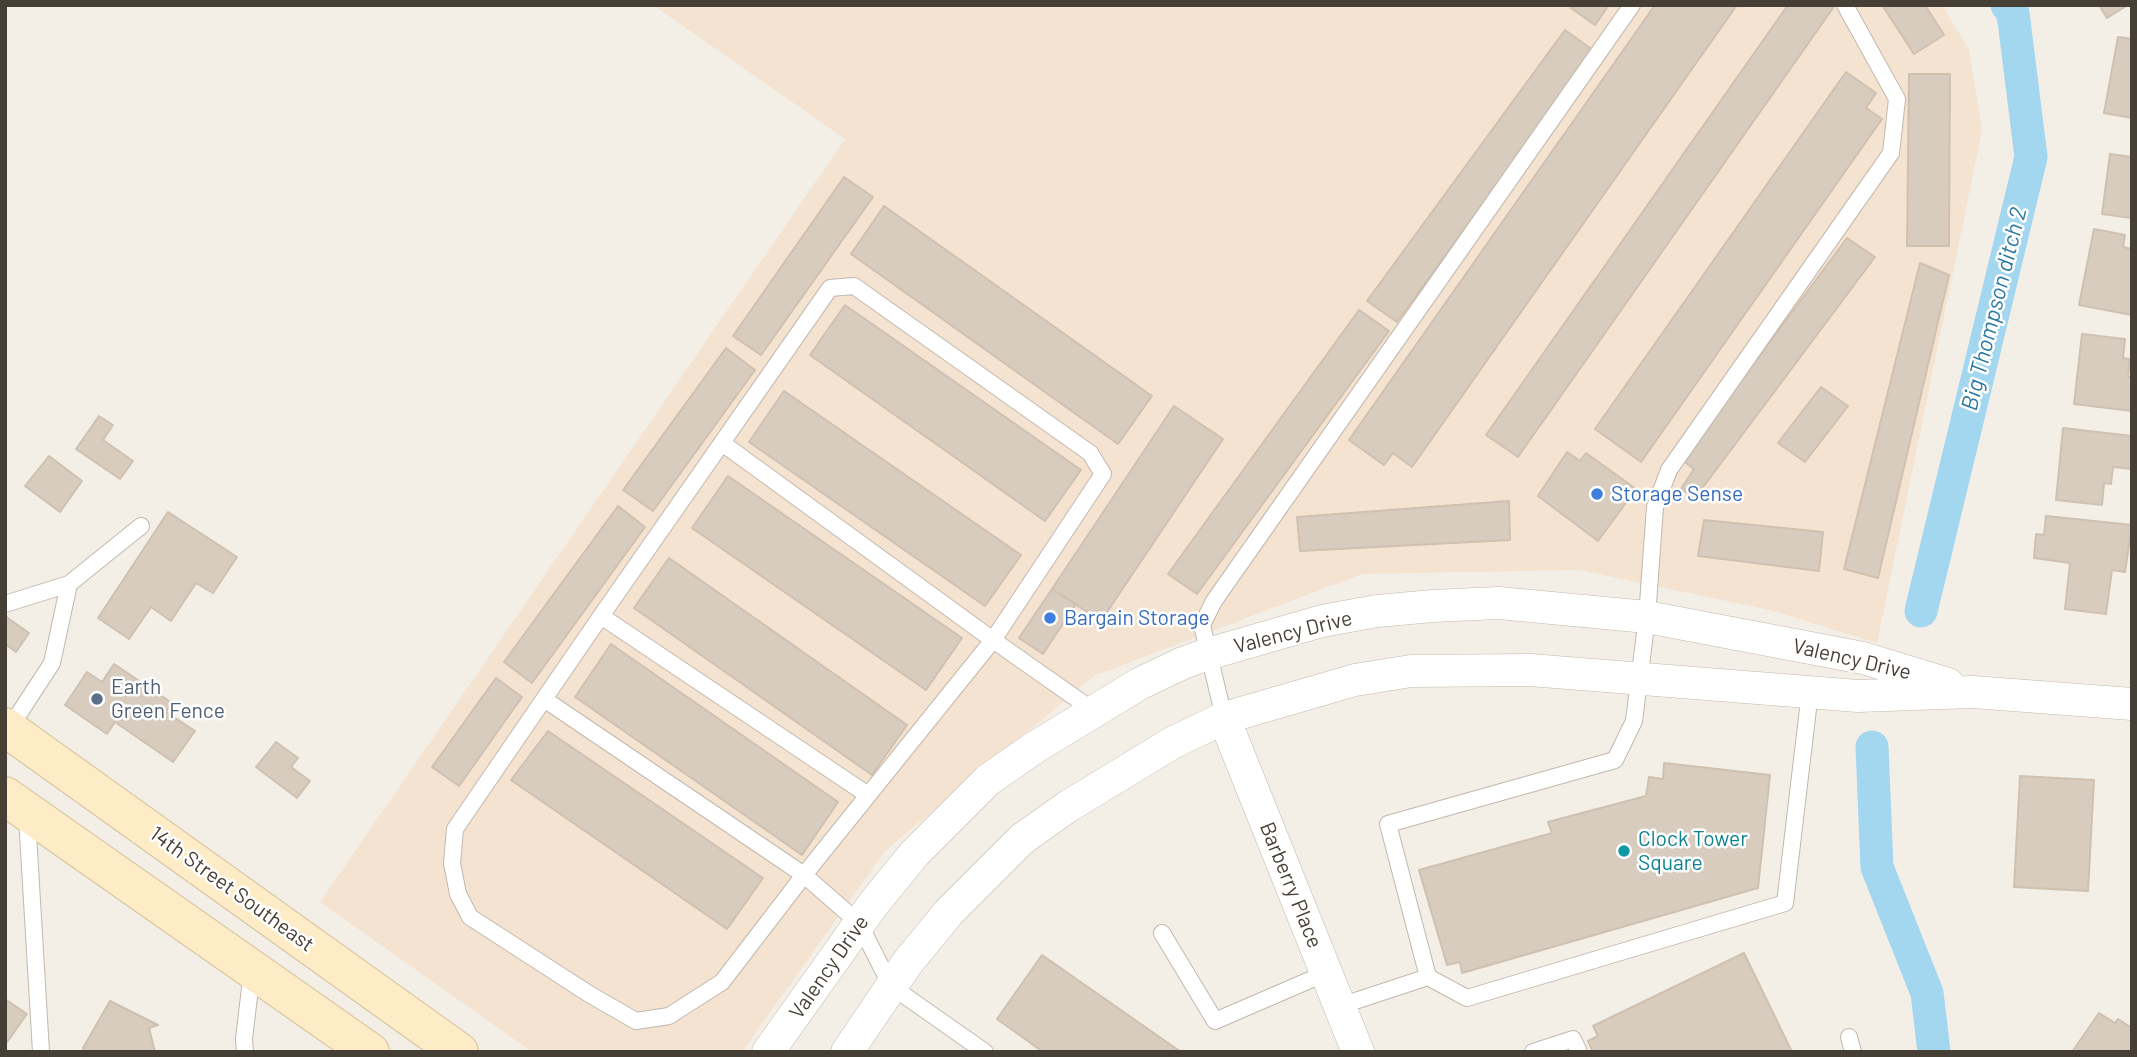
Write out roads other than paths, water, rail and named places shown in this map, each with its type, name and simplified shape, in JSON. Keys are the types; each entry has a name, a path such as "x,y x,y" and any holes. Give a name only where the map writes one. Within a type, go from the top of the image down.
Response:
{"main road":[{"name":"14th Street Southeast","path":"7,728 459,1052"},
{"path":"16,804 370,1052"}],"street":[{"name":"Valency Drive","path":"768,1052 859,923 915,853 988,780 1034,748 1139,684 1182,663 1209,654 1322,621 1377,611 1499,603 1647,617 1863,658 1972,692"},
{"name":"Valency Drive","path":"847,1052 891,986 949,912 1022,839 1067,807 1172,743 1224,718 1355,680 1410,671 1530,670 1858,696 1972,692 2132,704"},
{"name":"Barberry Place","path":"1224,718 1358,1052"}],"lane":[{"path":"1224,718 1202,625 1214,601 1632,5"},
{"path":"1428,977 1388,824 1615,760 1634,721 1647,617 1655,507 1669,470 1891,153 1897,99 1845,5"},
{"path":"854,286 1090,453 1103,474 993,640 804,875 722,982 669,1016 636,1021 470,917 458,894 452,863 455,829 722,443 830,288 854,286"},
{"path":"722,443 1094,711"},
{"path":"5,604 69,584 141,526"},
{"path":"7,728 52,663 69,584"},
{"path":"601,616 869,795"},
{"path":"1340,1006 1428,977 1467,998 1785,902 1810,692"},
{"path":"544,699 804,875 859,923 891,986 985,1052"},
{"path":"16,804 41,1052"},
{"path":"1162,933 1215,1021 1326,973"},
{"path":"245,1052 252,969"},
{"path":"1533,1052 1573,1039 1579,1052"}],"waterway":[{"name":"Big Thompson ditch 2","path":"1921,611 2031,157 2013,13 2007,5"},
{"name":"Big Thompson ditch 2","path":"1872,747 1877,867 1927,993 1934,1052"}],"place":[{"name":"Storage Sense","path":"1597,494"},
{"name":"Bargain Storage","path":"1050,618"},
{"name":"Earth Green Fence","path":"97,699"},
{"name":"Clock Tower Square","path":"1624,851"}]}
